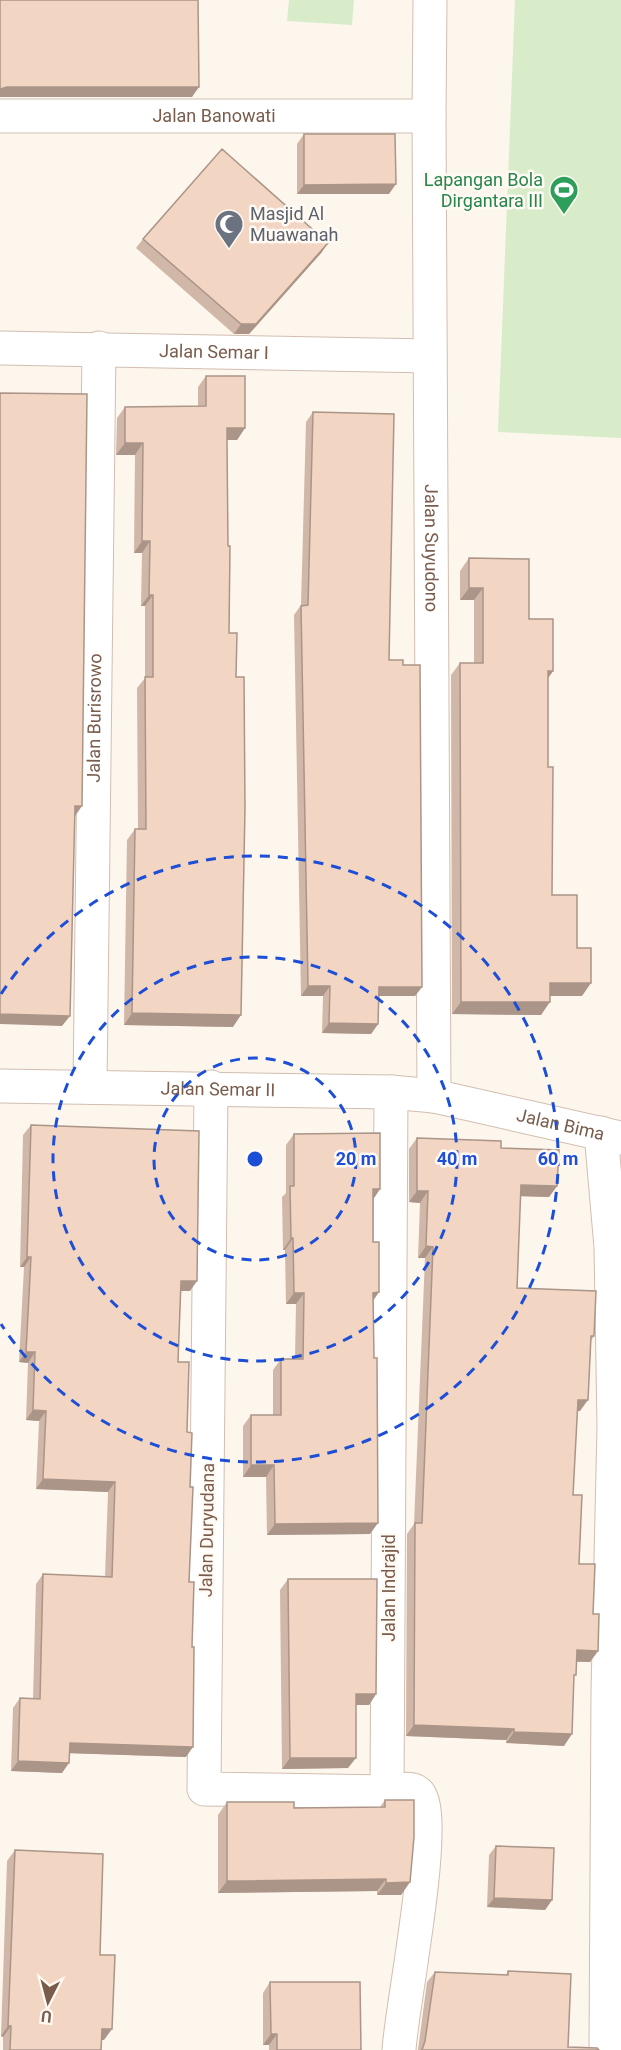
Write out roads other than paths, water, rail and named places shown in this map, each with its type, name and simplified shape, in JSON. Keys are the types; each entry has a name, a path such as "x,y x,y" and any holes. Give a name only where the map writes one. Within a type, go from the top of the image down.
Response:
{"street":[{"name":"Jalan Suyudono","path":"430,0 434,1096"},
{"name":"Jalan Banowati","path":"0,117 429,116"},
{"name":"Jalan Semar I","path":"0,348 99,348 430,356"},
{"name":"Jalan Burisrowo","path":"90,1087 99,348"},
{"name":"Jalan Semar II","path":"0,1086 391,1092 434,1096"},
{"name":"Jalan Duryudana","path":"211,1088 204,1789 387,1792"},
{"name":"Jalan Indrajid","path":"387,1792 391,1092"},
{"name":"Jalan Bima","path":"434,1096 611,1136 614,1426 608,1692 606,2050"},
{"path":"387,1792 410,1789 418,1793 425,1806 426,1826 425,1866 399,2050"}],"place":[{"name":"Lapangan Bola Dirgantara III","path":"564,216"},
{"name":"Masjid Al Muawanah","path":"229,250"}]}
